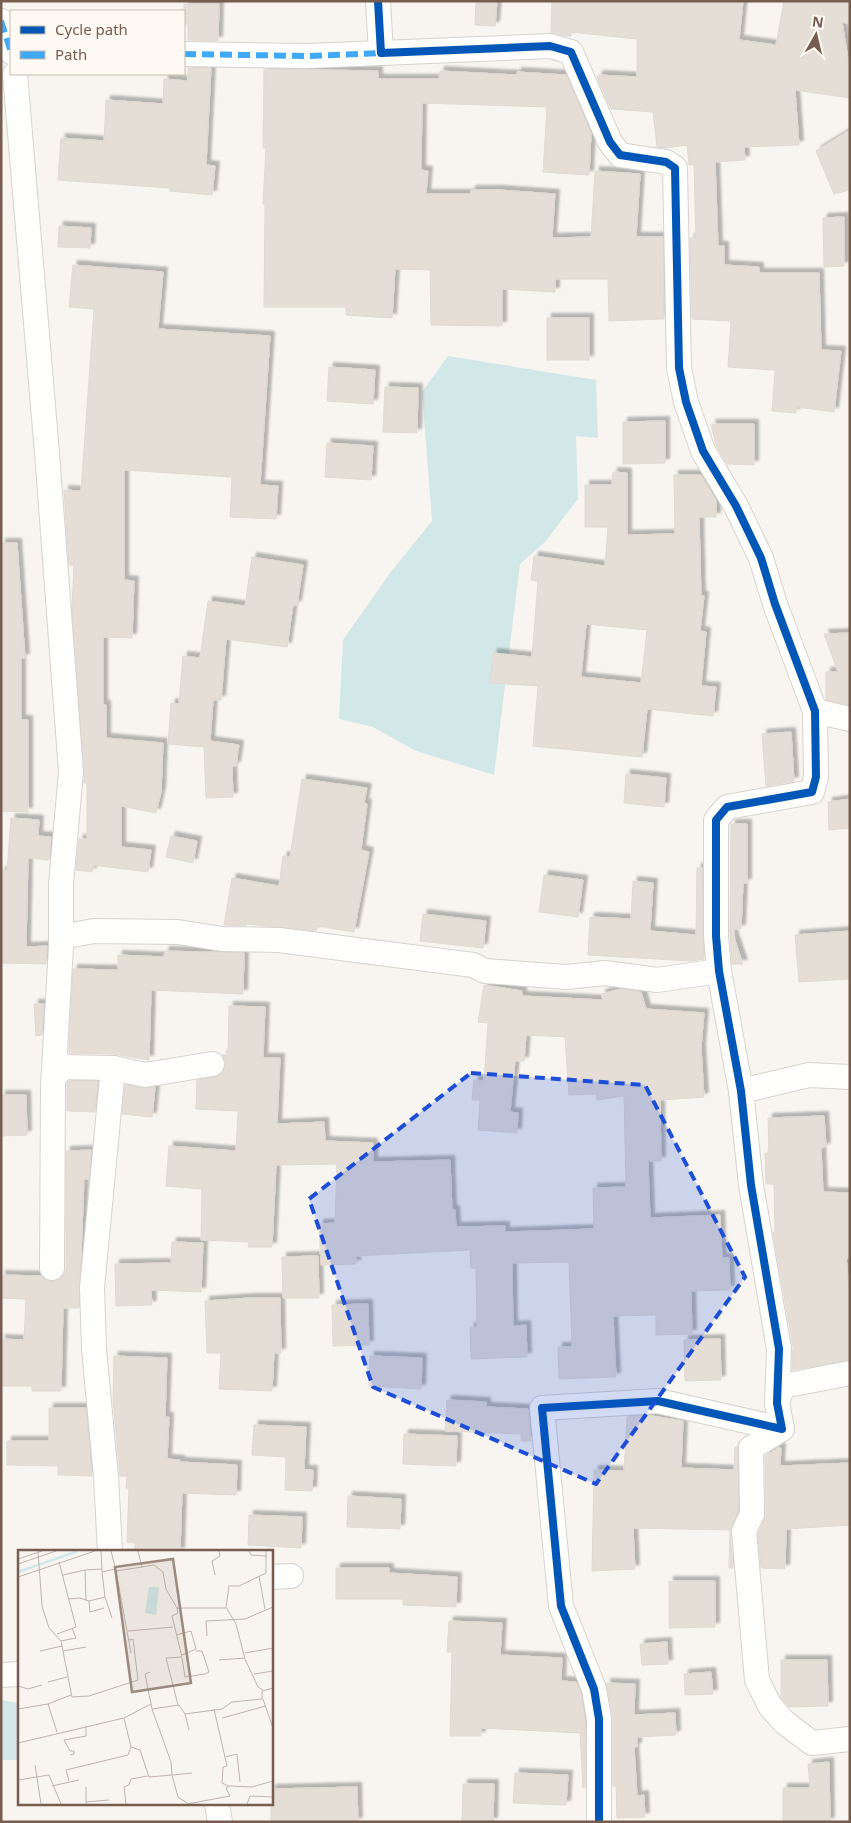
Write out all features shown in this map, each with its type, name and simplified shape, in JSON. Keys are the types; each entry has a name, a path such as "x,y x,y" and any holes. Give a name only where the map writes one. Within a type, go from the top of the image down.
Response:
{"street":[{"path":"378,1 381,53"},
{"path":"1,22 10,49"},
{"path":"185,54 307,56 550,46 571,52 610,142 620,155 666,162 675,168 679,368 691,420 703,451 736,506 761,558 815,711 816,777 812,792 727,807 716,820 716,936 719,971 741,1091 751,1185 779,1349 777,1403 782,1429"},
{"path":"15,75 47,453 71,772 61,884 61,937 54,1077 52,1268"},
{"path":"815,711 850,718"},
{"path":"61,937 94,930 178,932 222,939 279,940 473,965 484,970 567,977 605,973 657,980 719,971"},
{"path":"54,1077 64,1067 113,1068 145,1075 212,1064"},
{"path":"110,1550 106,1477 94,1349 92,1288 113,1068"},
{"path":"741,1091 809,1075 850,1077"},
{"path":"777,1403 783,1386 850,1373"},
{"path":"599,1822 599,1719 594,1689 560,1606 542,1408 658,1401 782,1429"},
{"path":"782,1429 751,1448 752,1514 744,1531 757,1680 770,1706 784,1722 812,1743 850,1739"},
{"path":"1,1674 18,1674"},
{"path":"217,1806 220,1822"}],"highlighted area":[{"path":"471,1073 645,1085 745,1277 596,1484 373,1387 309,1199"}],"shaded area":[{"path":"448,356 596,380 598,438 576,436 578,499 545,542 520,564 494,775 416,751 373,727 339,719 343,640 390,573 432,521 422,392"},
{"path":"1,1700 18,1703 18,1760 1,1760"}],"building":[{"path":"476,1 497,1 495,26 475,25"},
{"path":"552,1 743,1 739,40 776,45 784,1 850,1 850,24 842,22 850,72 850,98 795,90 799,145 744,147 745,160 715,162 718,246 724,246 724,265 759,267 759,273 819,273 821,350 841,351 834,412 796,407 796,413 772,411 775,370 728,367 731,321 692,319 690,238 696,238 694,164 689,165 687,145 666,148 657,147 653,112 611,109 597,77 599,75 637,77 637,39 571,32 571,36 564,36 551,32"},
{"path":"184,4 219,4 218,41 188,40 188,24 185,24"},
{"path":"188,68 211,68 206,165 215,166 212,195 170,191 170,188 58,180 61,138 104,141 106,100 163,104 164,79 188,81"},
{"path":"264,69 378,71 378,79 439,79 440,71 517,75 517,72 566,75 591,133 589,175 543,172 547,107 422,103 421,170 428,171 426,194 471,194 471,190 499,190 555,194 552,238 591,237 595,171 640,174 636,237 663,237 664,319 609,321 608,279 555,279 555,292 502,289 502,326 431,325 430,270 395,269 392,318 346,315 346,307 264,307 265,205 263,204 266,148 263,148"},
{"path":"850,130 850,190 834,194 816,151"},
{"path":"844,217 844,266 824,267 823,218"},
{"path":"59,226 91,228 90,248 58,247"},
{"path":"73,265 163,272 158,329 270,336 260,485 278,486 276,519 230,517 232,477 124,470 124,580 134,581 132,638 103,637 103,705 106,705 106,738 163,743 161,792 156,813 121,806 121,847 151,850 148,872 93,865 92,872 76,870 79,839 87,839 87,783 84,783 72,607 74,565 69,565 64,490 81,491 94,309 69,307"},
{"path":"547,318 589,318 589,360 547,360"},
{"path":"329,367 375,370 373,404 327,401"},
{"path":"385,387 418,388 417,433 383,432"},
{"path":"665,421 665,463 623,464 623,422"},
{"path":"711,424 754,424 754,465 727,464 716,445"},
{"path":"327,443 373,446 371,480 325,477"},
{"path":"613,472 627,473 627,535 675,534 674,475 701,475 716,500 716,517 699,517 701,596 704,596 700,631 706,632 701,686 716,687 713,716 647,709 642,757 533,746 538,686 490,683 493,653 532,657 538,581 531,580 534,556 605,566 608,527 585,527 585,485 612,485","holes":["586,624 647,630 641,683 581,677"]},
{"path":"1,543 17,543 25,658 21,658 21,720 28,720 28,812 1,811"},
{"path":"252,557 303,565 297,605 293,605 287,647 226,639 221,700 213,700 210,741 239,745 236,766 232,766 233,797 206,798 204,747 168,744 171,703 179,704 183,656 200,658 208,601 245,606"},
{"path":"850,633 850,705 826,700 826,672 838,672 824,634"},
{"path":"791,732 794,781 766,786 762,734"},
{"path":"626,774 666,778 664,807 624,803"},
{"path":"302,779 367,788 364,803 367,804 361,850 369,852 354,932 317,926 316,931 246,924 246,926 224,925 232,878 279,886 283,856 290,857"},
{"path":"850,799 850,828 829,830 828,802"},
{"path":"11,818 39,820 38,836 51,837 49,860 28,858 26,947 47,946 46,964 1,963 1,871 7,871"},
{"path":"731,824 747,824 747,883 743,883 741,929 731,929 743,964 732,964 730,935"},
{"path":"171,836 197,841 193,863 166,857"},
{"path":"697,868 702,868 704,959 691,961 588,955 590,917 631,919 633,881 653,883 650,931 696,935"},
{"path":"544,875 583,880 578,917 539,912"},
{"path":"423,914 486,921 483,948 420,941"},
{"path":"850,931 850,979 799,982 795,935"},
{"path":"165,951 244,953 243,994 151,990 149,1060 113,1054 69,1053 73,969 118,970 118,955 164,957"},
{"path":"484,985 522,991 522,996 603,1000 601,994 621,989 641,992 646,1009 704,1013 701,1048 704,1097 660,1100 661,1161 648,1161 650,1218 720,1215 722,1258 729,1258 730,1290 691,1291 692,1334 656,1335 656,1315 613,1316 616,1377 559,1379 558,1347 572,1347 569,1262 512,1263 513,1326 526,1325 527,1357 471,1359 470,1327 477,1327 476,1268 471,1268 470,1250 356,1256 356,1264 321,1265 319,1224 335,1223 337,1164 276,1165 272,1247 248,1247 249,1242 201,1240 202,1189 166,1186 169,1146 236,1151 238,1111 196,1109 197,1080 215,1077 225,1069 226,1062 222,1055 228,1055 229,1006 265,1007 263,1058 280,1058 277,1124 324,1122 325,1141 373,1143 373,1162 450,1160 452,1210 455,1210 456,1227 505,1226 505,1232 594,1229 593,1188 626,1187 624,1096 597,1100 596,1094 569,1095 565,1037 526,1035 524,1061 515,1061 510,1112 518,1113 517,1133 478,1130 480,1100 472,1100 474,1080 484,1081 488,1023 478,1022"},
{"path":"34,1004 44,1004 42,1035 36,1036"},
{"path":"69,1081 98,1081 95,1112 67,1111 67,1083"},
{"path":"125,1085 142,1088 155,1087 152,1117 122,1114"},
{"path":"1,1095 26,1095 27,1135 1,1136"},
{"path":"824,1116 826,1147 821,1148 823,1192 850,1193 850,1258 846,1258 850,1297 850,1360 792,1370 793,1347 773,1232 775,1232 774,1184 766,1184 765,1153 769,1153 768,1118"},
{"path":"91,1150 89,1179 84,1179 79,1308 63,1308 61,1391 32,1391 32,1386 1,1386 1,1339 24,1340 26,1299 1,1298 1,1275 42,1276 51,1282 58,1280 64,1275 66,1268 66,1151"},
{"path":"172,1242 203,1243 201,1292 151,1290 152,1305 116,1306 115,1264 171,1263"},
{"path":"318,1256 319,1298 283,1298 282,1257"},
{"path":"280,1298 281,1353 274,1353 272,1391 219,1389 221,1353 207,1353 205,1301"},
{"path":"368,1304 369,1345 333,1346 332,1305"},
{"path":"720,1339 721,1380 685,1381 684,1340"},
{"path":"114,1356 167,1358 165,1417 169,1417 167,1459 180,1460 180,1462 237,1465 236,1495 182,1493 180,1550 135,1550 135,1543 127,1542 129,1488 126,1488 127,1476 120,1476 113,1400"},
{"path":"370,1356 422,1358 421,1389 369,1386"},
{"path":"447,1400 486,1402 486,1407 528,1409 531,1441 521,1441 521,1434 445,1431"},
{"path":"49,1408 86,1408 92,1476 58,1475 58,1466 7,1465 7,1441 49,1441"},
{"path":"646,1415 683,1421 681,1468 734,1470 735,1447 738,1447 738,1511 730,1532 733,1568 729,1568 730,1530 633,1528 635,1569 592,1571 594,1470 624,1471 627,1417"},
{"path":"254,1425 306,1427 304,1470 313,1470 312,1491 285,1490 286,1457 252,1455"},
{"path":"404,1434 457,1436 456,1466 403,1464"},
{"path":"781,1448 780,1466 850,1463 850,1525 786,1529 785,1569 761,1568 758,1534 766,1514 765,1456"},
{"path":"348,1496 401,1499 400,1529 347,1527"},
{"path":"249,1515 302,1517 301,1548 248,1545"},
{"path":"336,1568 389,1568 389,1573 457,1577 456,1607 403,1605 403,1599 336,1599"},
{"path":"669,1581 715,1581 715,1627 669,1628"},
{"path":"449,1621 502,1623 500,1655 562,1658 561,1681 576,1682 581,1693 585,1720 585,1788 583,1788 580,1733 481,1728 481,1736 450,1736 452,1652 447,1652"},
{"path":"667,1642 668,1664 642,1665 640,1644"},
{"path":"781,1660 827,1660 828,1706 789,1707 781,1698"},
{"path":"711,1672 713,1694 685,1695 684,1674"},
{"path":"606,1683 635,1684 634,1715 675,1713 676,1735 637,1737 637,1747 634,1747 637,1796 644,1795 645,1817 617,1818 616,1786 613,1786 613,1717"},
{"path":"829,1762 830,1822 783,1822 783,1788 810,1788 808,1764"},
{"path":"515,1773 568,1775 566,1805 513,1803"},
{"path":"463,1784 494,1784 493,1822 462,1822"},
{"path":"357,1787 358,1822 271,1822 272,1789"}],"marked path":[{"path":"1,21 10,49"},
{"path":"185,54 307,56 381,53"}],"cycle path":[{"path":"378,1 381,53 550,46 571,52 610,142 620,155 666,162 675,168 679,368 686,402 703,451 736,506 761,558 775,604 815,711 816,777 812,792 727,807 716,820 716,936 719,971 741,1091 751,1185 779,1349 777,1403 782,1429 658,1401 542,1408 561,1606 594,1689 599,1719 599,1822"}]}
